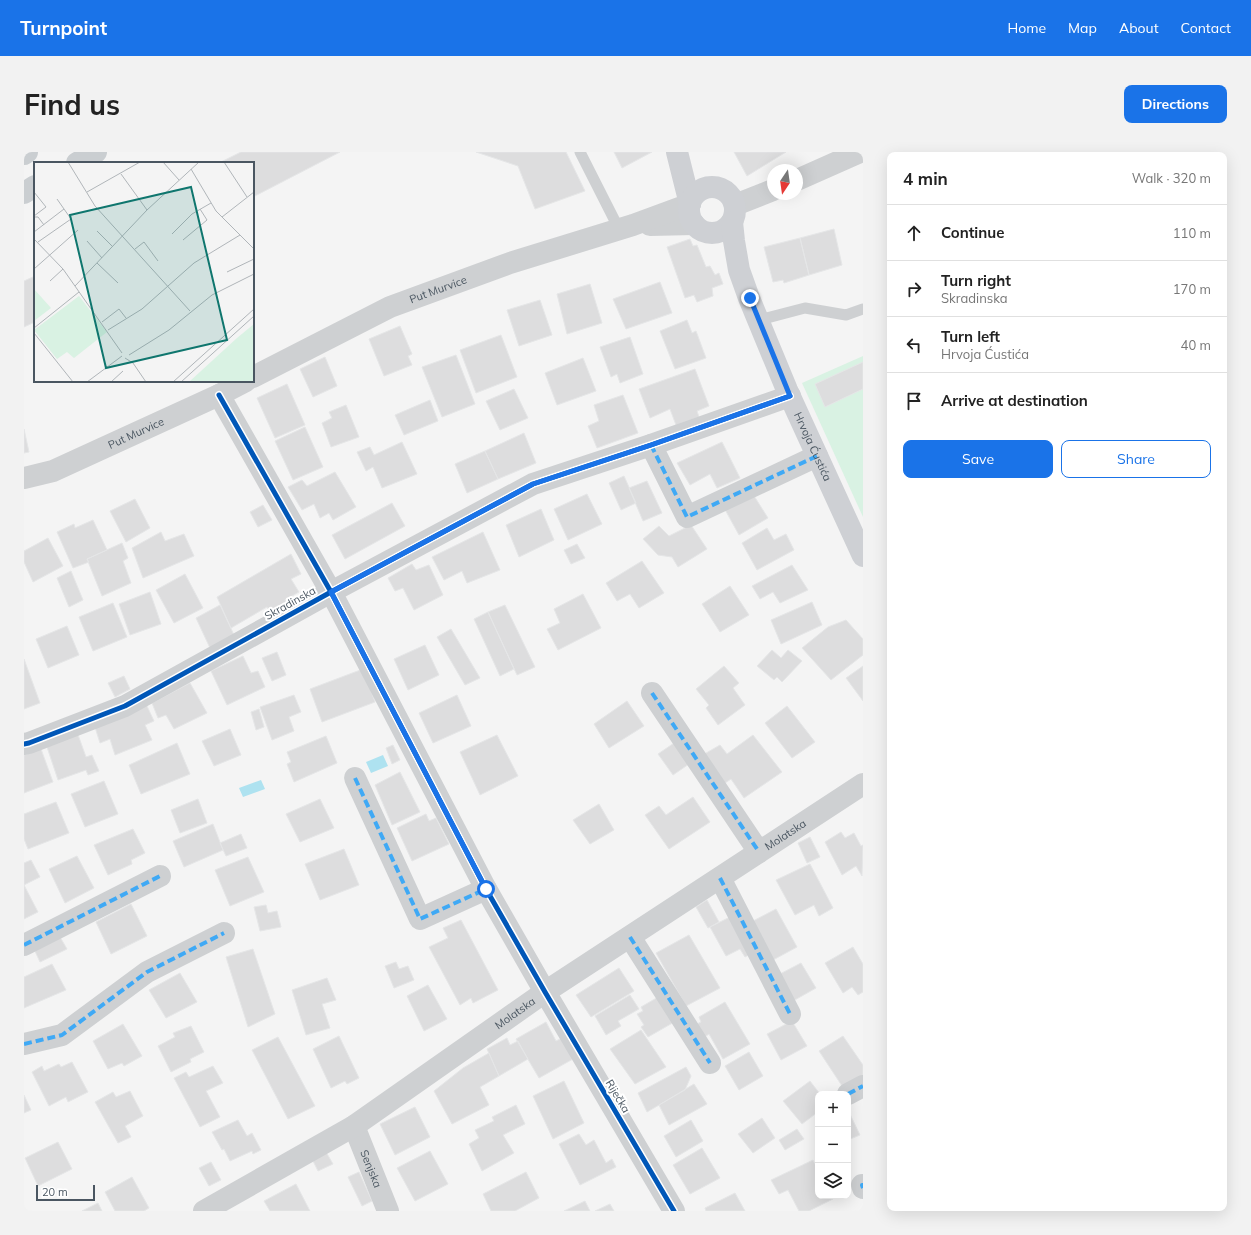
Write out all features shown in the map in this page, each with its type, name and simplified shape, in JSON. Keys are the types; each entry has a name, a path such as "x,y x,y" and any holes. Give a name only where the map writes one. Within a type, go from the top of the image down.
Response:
{"main road":[{"path":"78,162 96,152"},
{"path":"677,152 696,220 712,233 720,232 727,228 734,213 729,194 703,177 683,152"},
{"path":"696,220 692,197 704,188 711,186 718,188"},
{"path":"24,193 34,187"},
{"name":"Hrvoja Ćustića","path":"734,213 734,241 739,270 790,396 863,556"},
{"name":"Hrvoja Ćustića","path":"696,220 739,270"}],"street":[{"path":"803,177 860,152"},
{"path":"734,213 767,194"},
{"name":"Put Murvice","path":"254,376 390,307 510,263 626,227 696,220"},
{"name":"Put Murvice","path":"24,478 53,471 244,382"},
{"name":"Riječka","path":"219,395 331,592 486,889 674,1211"},
{"name":"Skradinska","path":"24,744 124,706 331,592 533,484 651,445 790,396"},
{"path":"651,445 687,517 817,456"},
{"path":"652,693 758,852"},
{"path":"355,778 420,919 486,889"},
{"name":"Molatska","path":"204,1211 354,1126 545,992 863,784"},
{"path":"24,945 160,876"},
{"path":"720,878 790,1014"},
{"path":"24,1044 62,1035 147,972 224,933"},
{"path":"630,937 710,1063"},
{"path":"851,1092 863,1086"},
{"name":"Senjska","path":"354,1126 388,1211"},
{"path":"863,1185 863,1188"}],"lane":[{"path":"580,152 626,227"},
{"path":"759,320 805,308 846,315 863,309"}],"green space":[{"path":"863,356 863,517 802,383"}],"water":[{"path":"383,755 388,766 371,773 366,762"},
{"path":"261,780 265,789 243,797 239,788"}],"building":[{"path":"241,152 340,152 254,196 254,162 221,162"},
{"path":"476,152 566,152 585,191 535,209 518,166"},
{"path":"614,152 652,152 622,168"},
{"path":"734,152 786,152 747,176"},
{"path":"834,229 842,265 809,275 800,238"},
{"path":"800,238 809,275 784,283 783,280 773,282 764,247"},
{"path":"690,239 693,246 697,245 706,267 710,266 715,275 719,273 723,284 712,288 713,296 697,302 694,295 685,298 667,247"},
{"path":"34,276 34,322 24,327 24,281"},
{"path":"660,282 672,313 626,329 613,299"},
{"path":"590,284 602,323 567,334 557,294"},
{"path":"540,300 552,335 519,346 507,310"},
{"path":"687,320 692,333 696,331 706,358 675,369 660,331"},
{"path":"400,326 412,354 408,356 412,365 384,376 369,339"},
{"path":"501,335 517,377 476,393 460,350"},
{"path":"630,337 643,374 620,383 617,374 611,377 600,347"},
{"path":"456,355 475,404 442,417 422,367"},
{"path":"325,357 337,386 313,397 300,369"},
{"path":"583,358 596,391 557,405 545,373"},
{"path":"863,362 863,389 825,407 815,384"},
{"path":"695,369 709,406 697,411 699,417 676,425 670,409 650,418 639,389"},
{"path":"287,384 305,425 275,438 257,398"},
{"path":"514,389 528,418 500,430 486,401"},
{"path":"623,395 638,433 597,448 588,426 599,421 594,405"},
{"path":"430,400 438,421 404,435 395,415"},
{"path":"346,405 359,437 331,447 322,423 332,418 329,412"},
{"path":"305,427 323,467 293,480 275,441"},
{"path":"24,429 29,452 24,453"},
{"path":"524,433 536,463 498,479 485,451"},
{"path":"402,442 417,474 382,488 373,467 366,471 357,452 370,447 374,455"},
{"path":"722,442 740,478 717,488 710,474 690,485 677,463"},
{"path":"485,451 498,479 467,493 455,464"},
{"path":"335,472 356,507 333,520 329,513 320,518 314,504 302,510 288,487 302,480 307,486"},
{"path":"624,476 636,503 621,510 609,483"},
{"path":"647,481 662,513 643,521 629,488"},
{"path":"751,491 768,518 739,535 723,506"},
{"path":"587,494 602,524 568,540 554,509"},
{"path":"135,499 150,528 126,542 110,511"},
{"path":"392,503 405,526 345,559 332,535"},
{"path":"263,505 272,520 258,527 250,512"},
{"path":"541,509 554,540 519,557 506,525"},
{"path":"93,520 107,550 87,559 89,562 73,568 57,532 74,524 75,528"},
{"path":"691,525 707,549 678,567 672,557 658,555 643,539 659,526 669,536"},
{"path":"767,528 774,540 786,534 794,550 757,570 742,543"},
{"path":"161,532 165,541 184,534 194,556 143,578 132,548"},
{"path":"483,532 500,570 467,583 462,571 444,580 432,557"},
{"path":"48,538 63,566 33,582 24,562 24,551"},
{"path":"122,543 128,558 123,561 131,583 102,596 87,559"},
{"path":"577,544 585,558 571,564 564,550"},
{"path":"291,554 301,574 291,579 299,592 285,600 287,604 271,613 267,607 231,628 217,597"},
{"path":"642,561 664,593 639,608 630,594 617,601 606,583"},
{"path":"412,564 416,570 429,565 443,595 414,610 403,588 395,591 388,578"},
{"path":"792,565 808,590 780,603 773,592 760,599 752,586"},
{"path":"71,571 83,600 69,607 57,578"},
{"path":"185,574 203,608 174,623 156,590"},
{"path":"730,586 749,615 720,632 702,604"},
{"path":"150,592 161,624 130,635 119,604"},
{"path":"583,594 601,628 558,650 547,629 560,623 554,609"},
{"path":"812,602 822,625 781,644 771,620"},
{"path":"113,603 127,637 93,651 79,617"},
{"path":"220,605 234,635 210,648 196,618"},
{"path":"505,605 535,667 517,675 488,612"},
{"path":"488,612 514,669 500,676 474,619"},
{"path":"846,620 863,639 863,655 831,680 802,648 828,627"},
{"path":"67,626 79,655 48,668 36,639"},
{"path":"451,629 480,678 465,685 437,637"},
{"path":"425,645 439,675 408,690 394,659"},
{"path":"772,650 781,658 788,650 802,661 782,682 777,677 774,680 757,666"},
{"path":"277,652 286,675 272,681 262,658"},
{"path":"243,656 251,673 258,671 265,687 227,705 211,671"},
{"path":"24,659 40,703 24,709"},
{"path":"724,666 739,683 733,688 745,705 718,725 706,708 709,705 696,689"},
{"path":"863,666 863,701 846,678"},
{"path":"363,669 375,702 322,722 310,689"},
{"path":"124,676 130,689 115,697 108,683"},
{"path":"190,683 207,713 174,729 166,715 158,718 152,703"},
{"path":"294,695 301,712 289,717 294,731 272,740 260,707"},
{"path":"457,695 471,726 433,743 419,713"},
{"path":"627,701 644,726 609,748 594,724"},
{"path":"146,704 154,721 145,725 152,740 115,755 110,739 100,743 94,724"},
{"path":"787,706 815,742 792,758 765,723"},
{"path":"259,709 264,727 256,730 251,712"},
{"path":"230,729 241,755 214,766 202,741"},
{"path":"77,732 86,757 92,755 99,771 88,775 86,770 58,780 46,744"},
{"path":"497,735 518,776 480,795 460,752"},
{"path":"753,735 782,772 744,798 731,779 722,785 701,756 720,745 727,754"},
{"path":"326,736 337,763 294,782 287,764 291,762 287,752"},
{"path":"677,741 692,762 673,775 658,754"},
{"path":"177,743 190,774 141,794 129,765"},
{"path":"393,745 400,760 392,764 386,748"},
{"path":"41,749 53,782 24,793 24,755"},
{"path":"400,772 420,812 392,825 375,785"},
{"path":"104,781 118,814 85,827 71,794"},
{"path":"693,797 710,822 669,849 645,815 659,806 666,815"},
{"path":"198,799 207,823 180,833 171,810"},
{"path":"320,799 334,828 300,842 286,814"},
{"path":"56,802 69,833 28,849 24,839 24,814"},
{"path":"599,804 614,830 590,844 573,820"},
{"path":"426,814 429,821 436,818 449,844 412,861 397,828"},
{"path":"213,824 223,850 184,867 173,841"},
{"path":"133,829 145,853 131,860 132,864 108,875 94,845"},
{"path":"841,832 845,838 854,833 861,846 863,845 862,876 856,866 842,875 825,842"},
{"path":"241,834 247,848 226,856 220,843"},
{"path":"810,837 820,857 807,863 798,843"},
{"path":"344,849 359,885 320,900 305,864"},
{"path":"77,856 94,888 65,903 49,869"},
{"path":"248,857 264,892 230,906 215,870"},
{"path":"31,860 40,877 24,885 24,863"},
{"path":"810,864 833,908 819,916 814,905 795,915 776,880"},
{"path":"24,885 38,912 24,919"},
{"path":"707,900 719,922 708,928 696,907"},
{"path":"131,904 147,936 111,954 96,922"},
{"path":"266,905 268,913 277,911 281,927 260,931 254,907"},
{"path":"776,909 797,947 773,960 753,921"},
{"path":"736,914 756,951 745,957 740,949 726,956 710,927"},
{"path":"461,920 498,990 473,1003 471,998 460,1005 429,947 448,938 443,928"},
{"path":"689,935 720,988 686,1006 656,953"},
{"path":"60,937 67,949 40,962 34,949"},
{"path":"853,947 863,964 863,992 858,995 852,987 843,993 825,963"},
{"path":"253,949 275,1014 248,1027 226,957"},
{"path":"396,962 399,969 408,966 414,980 394,988 385,966"},
{"path":"801,963 816,988 793,1001 778,975"},
{"path":"52,964 66,990 24,1008 24,977"},
{"path":"619,968 634,991 591,1017 576,995"},
{"path":"180,973 197,1002 166,1018 149,990"},
{"path":"327,978 336,1000 322,1004 330,1028 306,1035 292,990"},
{"path":"428,985 447,1019 424,1031 407,996"},
{"path":"630,995 639,1009 618,1021 621,1026 606,1035 595,1016"},
{"path":"660,996 676,1021 648,1037 641,1027 644,1025 637,1014 643,1011 641,1007"},
{"path":"725,1002 750,1044 723,1059 709,1034 703,1038 695,1025 701,1022 699,1017"},
{"path":"792,1021 807,1046 781,1060 767,1034"},
{"path":"546,1022 556,1041 562,1038 573,1059 539,1078 516,1039"},
{"path":"123,1024 142,1056 124,1066 122,1063 108,1069 93,1041"},
{"path":"191,1026 204,1052 190,1059 191,1062 171,1072 158,1046 175,1037 173,1033"},
{"path":"641,1030 666,1067 635,1084 610,1049"},
{"path":"339,1036 359,1078 347,1084 345,1081 331,1088 313,1049"},
{"path":"843,1036 863,1065 863,1078 844,1089 819,1051"},
{"path":"278,1037 315,1106 288,1119 252,1050"},
{"path":"507,1038 510,1045 518,1041 528,1059 499,1076 487,1049"},
{"path":"749,1052 763,1076 739,1090 725,1066"},
{"path":"489,1053 499,1076 480,1087 489,1105 452,1124 434,1091 463,1068"},
{"path":"72,1062 88,1092 68,1102 66,1097 49,1106 32,1072 42,1066 44,1071 59,1064 61,1067"},
{"path":"213,1066 223,1083 206,1091 220,1117 200,1127 174,1078 186,1072 189,1077"},
{"path":"686,1067 691,1076 685,1090 647,1112 638,1093"},
{"path":"564,1081 584,1123 553,1139 533,1096"},
{"path":"810,1081 818,1091 815,1091 815,1114 802,1124 783,1101"},
{"path":"694,1084 707,1104 669,1125 659,1105"},
{"path":"130,1091 143,1116 125,1126 131,1137 118,1143 95,1102 113,1092 116,1097"},
{"path":"24,1095 31,1110 24,1113"},
{"path":"516,1105 525,1124 503,1135 514,1153 482,1171 469,1144 479,1138 475,1130 494,1121 492,1117"},
{"path":"415,1107 430,1137 395,1155 380,1124"},
{"path":"851,1116 860,1135 851,1139"},
{"path":"762,1118 775,1138 753,1153 738,1134"},
{"path":"238,1120 247,1136 252,1133 261,1150 253,1154 252,1151 230,1161 224,1149 222,1150 212,1132"},
{"path":"691,1120 703,1141 676,1157 664,1136"},
{"path":"797,1129 804,1139 785,1150 779,1140"},
{"path":"579,1134 586,1145 594,1140 606,1163 612,1159 616,1167 580,1185 559,1144"},
{"path":"58,1142 72,1169 38,1186 25,1158"},
{"path":"702,1148 720,1178 690,1194 673,1165"},
{"path":"430,1151 448,1184 415,1201 397,1168"},
{"path":"326,1152 333,1164 318,1171 312,1159"},
{"path":"813,1160 815,1164 815,1199 833,1199 809,1211 799,1211 788,1190 779,1194 771,1180"},
{"path":"211,1162 221,1180 209,1186 199,1168"},
{"path":"359,1172 372,1201 362,1206 348,1177"},
{"path":"526,1172 539,1198 515,1211 491,1211 483,1194"},
{"path":"132,1177 149,1208 144,1211 115,1211 105,1192"},
{"path":"296,1184 310,1211 270,1211 264,1201"},
{"path":"735,1193 745,1211 706,1211 705,1208"},
{"path":"585,1201 590,1211 564,1211"},
{"path":"98,1203 102,1211 82,1211"},
{"path":"610,1204 614,1211 595,1211"}],"marked path":[{"path":"651,445 687,517 817,456"},
{"path":"652,693 759,852"},
{"path":"355,778 420,919 486,889"},
{"path":"24,945 160,876"},
{"path":"720,878 790,1014"},
{"path":"24,1044 62,1035 147,972 224,933"},
{"path":"630,937 710,1063"},
{"path":"851,1092 863,1086"},
{"path":"863,1185 863,1188"}],"cycle path":[{"path":"219,395 331,592 486,889 674,1211"},
{"path":"24,744 125,706 331,592 533,484 651,445 790,396"}],"route":[{"path":"486,889 331,592 533,484 651,445 790,396 750,298"}]}
